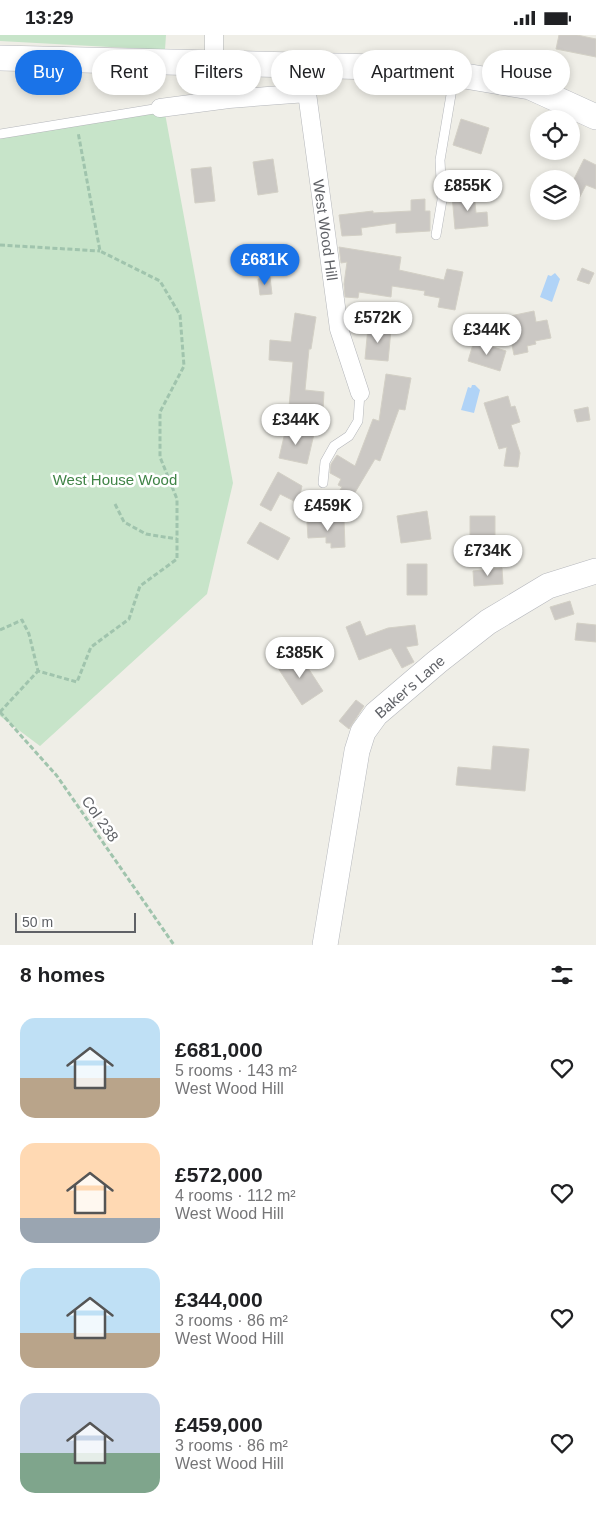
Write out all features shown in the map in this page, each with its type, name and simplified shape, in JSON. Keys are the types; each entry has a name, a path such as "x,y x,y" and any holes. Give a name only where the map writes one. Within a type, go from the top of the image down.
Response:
{"main road":[{"path":"0,58 176,62"},
{"path":"472,77 530,87 596,117"},
{"name":"Baker's Lane","path":"325,945 357,751 367,726 376,715 437,662 488,622 548,586 596,571"}],"street":[{"path":"214,35 214,50"},
{"path":"160,108 229,99 281,95"},
{"name":"West Wood Hill","path":"307,95 339,329 360,393"}],"lane":[{"path":"436,235 442,200 440,160 451,95"},
{"path":"0,134 160,108"},
{"path":"323,483 325,462 334,447 349,436 358,421 360,393"}],"path":[{"path":"76,122 100,251"},
{"path":"0,245 100,251 160,281 180,315 184,366 160,412 160,457 177,499 177,559 140,585 129,619 91,647 77,682 38,671"},
{"path":"116,504 124,522 146,534 177,539"},
{"path":"0,630 22,619 29,634 38,671"},
{"path":"0,712 38,671"},
{"name":"Col 238","path":"0,712 57,776 174,945"}],"green space":[{"path":"0,35 166,35 165,50 0,41"},
{"name":"West House Wood","path":"164,108 233,483 207,594 40,746 0,716 0,134"}],"water":[{"path":"555,273 560,279 552,302 540,297 548,275 551,276"},
{"path":"472,385 475,385 480,390 474,413 461,410 468,387 471,388"}],"building":[{"path":"559,35 577,35 596,39 596,57 570,52 570,50 556,49"},
{"path":"461,119 489,128 481,154 453,145"},
{"path":"273,159 278,192 258,195 253,162"},
{"path":"584,159 596,165 596,189 586,185 580,197 580,170"},
{"path":"211,167 215,201 195,203 191,169"},
{"path":"474,193 476,213 487,212 488,226 455,229 452,195"},
{"path":"425,199 425,211 430,211 430,231 396,233 396,223 361,228 362,235 342,236 339,215 373,211 373,213 411,211 411,200"},
{"path":"339,247 401,257 399,270 444,280 447,269 463,272 455,310 438,307 440,298 424,295 425,291 392,286 391,297 359,292 358,298 345,297 344,284 347,262 341,263"},
{"path":"582,268 594,273 589,284 577,280"},
{"path":"270,277 272,294 260,295 258,279"},
{"path":"534,311 536,322 547,320 551,338 535,341 536,344 527,346 528,352 514,355 508,326 512,325 510,316"},
{"path":"295,313 316,317 311,349 309,349 305,390 324,392 323,410 289,407 293,362 269,360 270,340 291,342"},
{"path":"368,327 391,330 388,361 365,359"},
{"path":"474,341 506,351 500,371 468,361"},
{"path":"386,374 411,378 405,410 399,409 380,461 375,459 347,506 334,499 342,487 338,485 341,479 330,473 331,464 337,455 355,466 373,419 379,421"},
{"path":"508,396 511,407 515,406 520,422 511,425 520,453 518,467 504,466 507,447 499,449 484,403"},
{"path":"588,407 590,420 577,422 574,410"},
{"path":"286,428 314,434 307,464 279,458"},
{"path":"278,472 302,486 298,503 280,494 271,511 260,505"},
{"path":"427,511 431,539 401,543 397,516"},
{"path":"470,516 495,516 495,546 470,546"},
{"path":"344,520 345,547 331,548 331,543 326,543 326,537 308,538 307,522"},
{"path":"260,522 290,538 278,560 247,543"},
{"path":"407,564 427,564 427,595 407,595"},
{"path":"502,568 503,584 474,586 473,571"},
{"path":"570,601 574,614 555,620 550,607"},
{"path":"360,621 366,636 388,628 415,625 418,645 406,647 414,662 402,668 391,648 359,660 346,627"},
{"path":"577,623 596,625 596,642 575,640"},
{"path":"299,654 323,691 302,705 278,668"},
{"path":"356,700 364,706 349,729 339,721"},
{"path":"493,746 529,749 525,791 456,785 458,767 491,770"}]}
